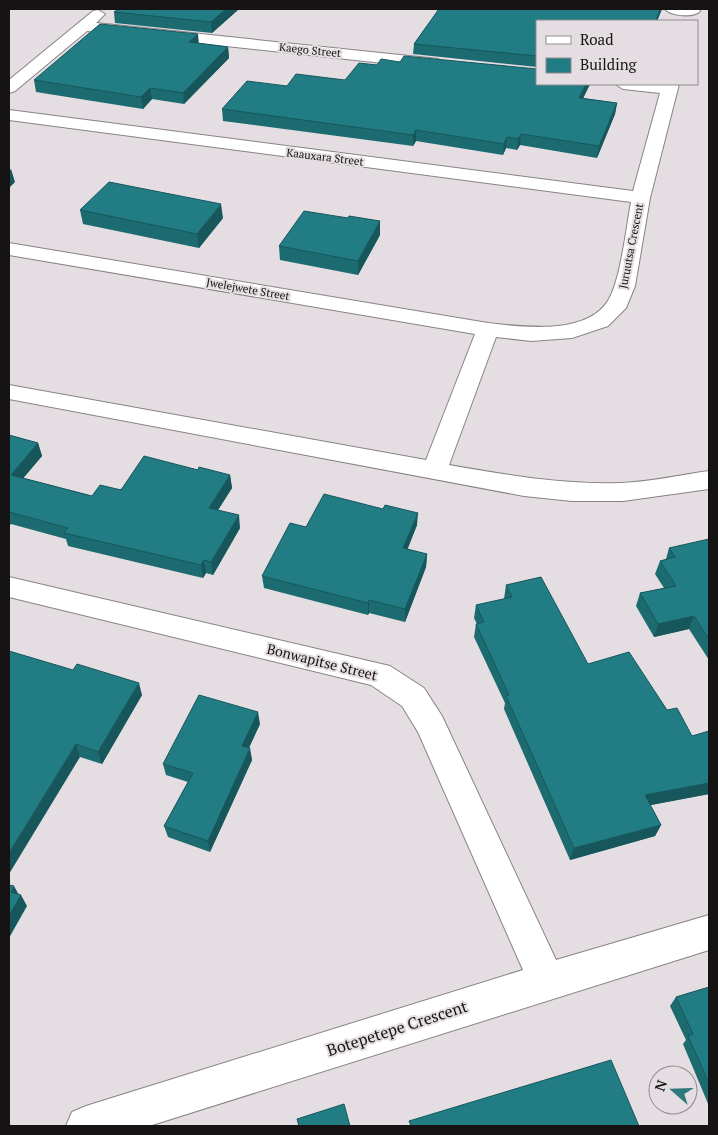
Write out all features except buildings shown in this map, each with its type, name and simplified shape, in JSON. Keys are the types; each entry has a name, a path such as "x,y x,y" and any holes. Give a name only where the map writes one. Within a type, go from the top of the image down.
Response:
{"street":[{"path":"9,88 104,9"},
{"path":"672,9 692,14"},
{"name":"Kaego Street","path":"84,26 458,66"},
{"path":"646,85 670,86"},
{"name":"Juruutsa Crescent","path":"488,330 531,334 572,331 600,321 618,303 625,286 641,198 670,86"},
{"name":"Kaauxara Street","path":"9,115 641,198"},
{"name":"Jwelejwete Street","path":"9,249 488,330"},
{"path":"435,469 488,330"},
{"path":"9,392 435,469 524,487 572,492 623,492 709,480"},
{"name":"Bonwapitse Street","path":"9,587 379,675 413,697 431,725 547,981"},
{"name":"Botepetepe Crescent","path":"86,1126 547,981 709,933"}]}
